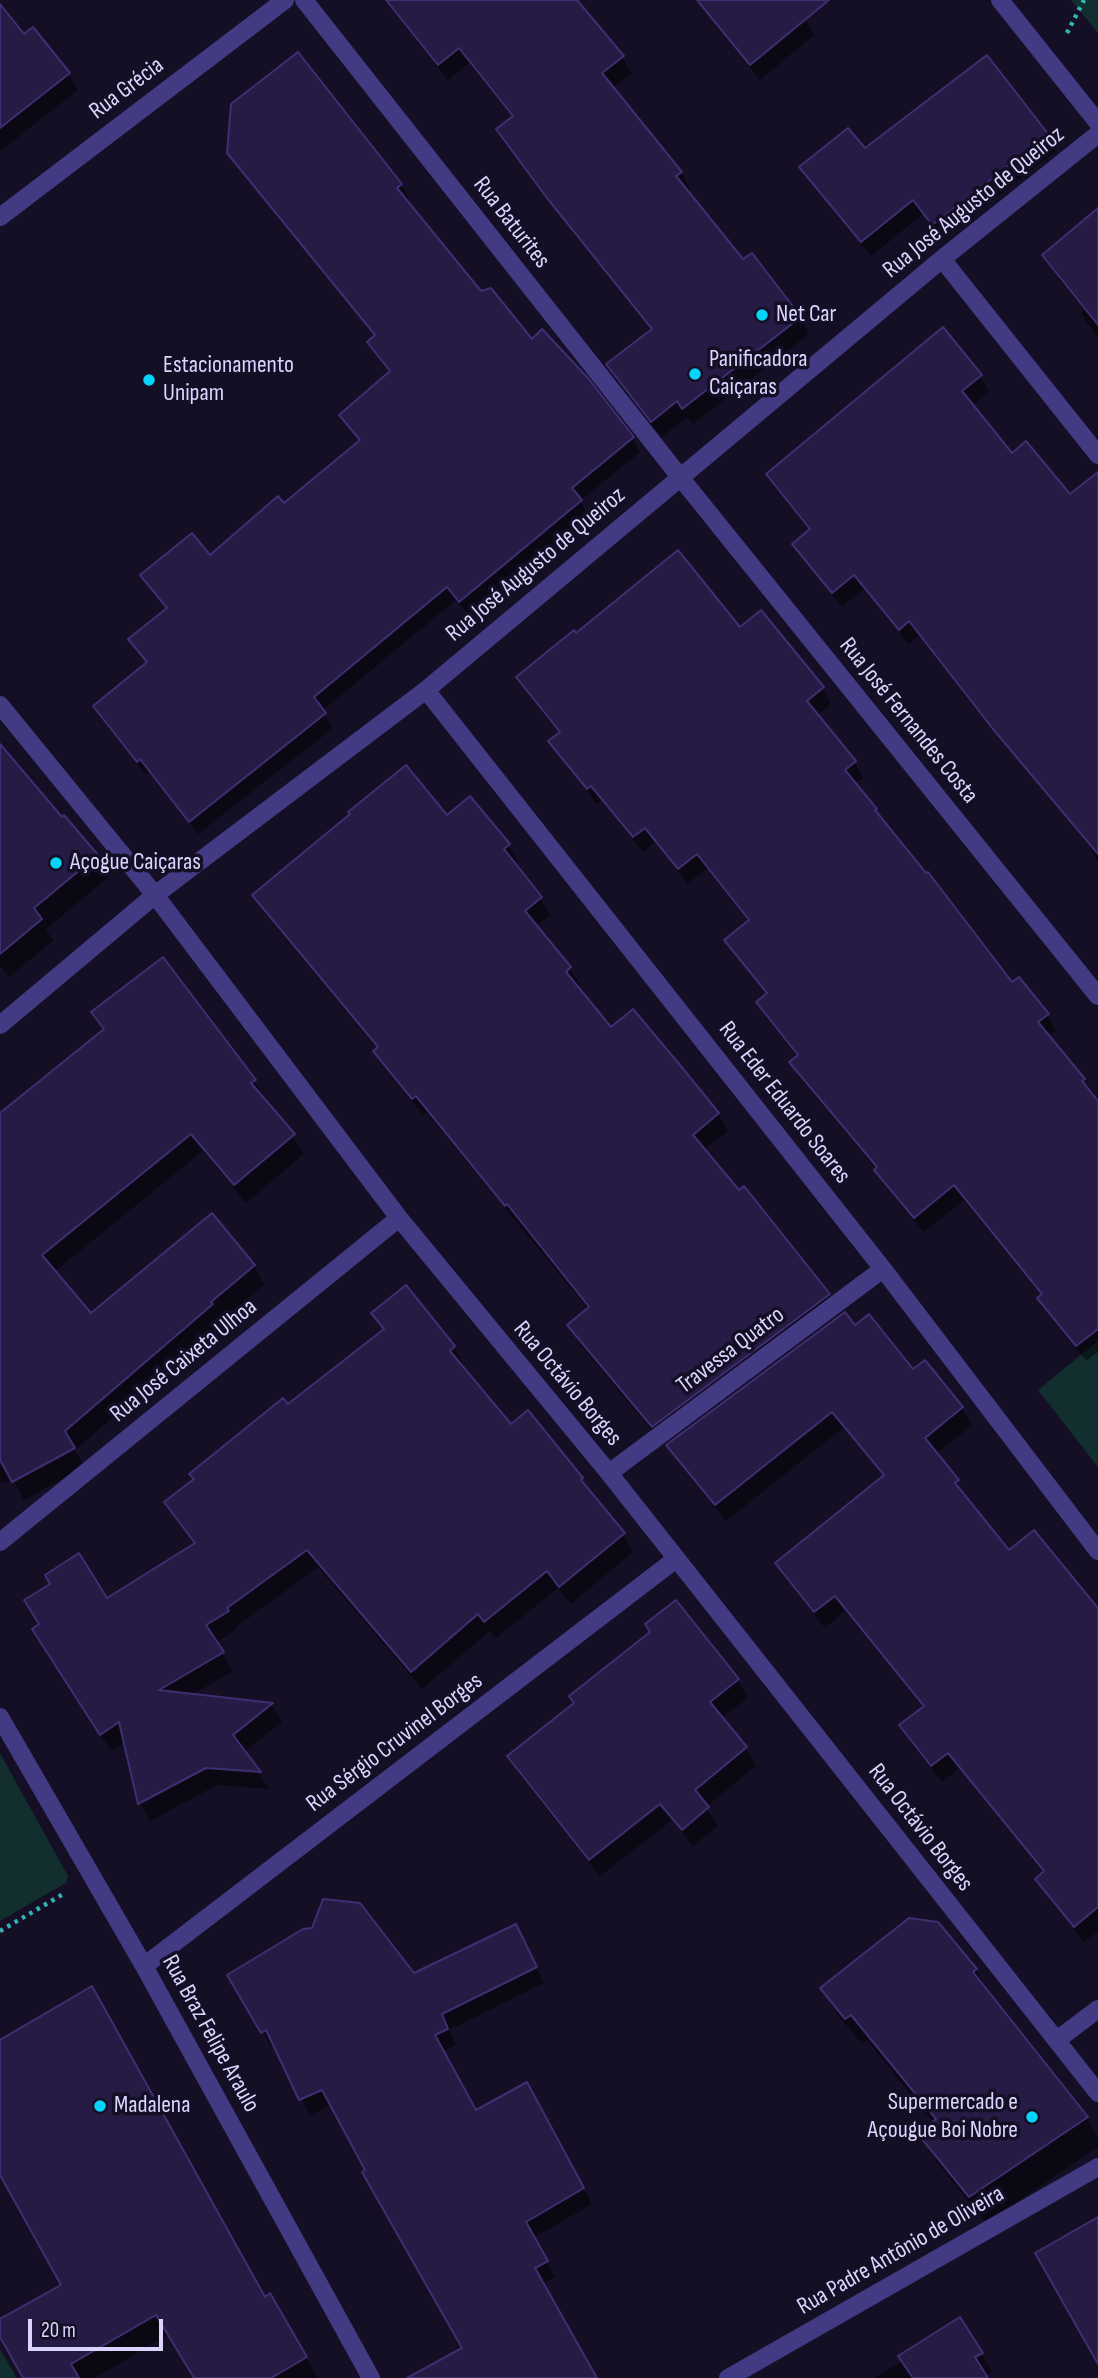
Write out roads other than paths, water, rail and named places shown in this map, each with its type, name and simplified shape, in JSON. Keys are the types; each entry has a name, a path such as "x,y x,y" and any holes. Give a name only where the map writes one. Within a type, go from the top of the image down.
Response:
{"street":[{"name":"Rua Grécia","path":"0,216 285,0"},
{"name":"Rua Baturites","path":"304,0 680,477"},
{"path":"1000,0 1098,123"},
{"name":"Rua José Augusto de Queiroz","path":"0,1025 155,895 426,690 942,259 1098,134"},
{"path":"942,259 1098,455"},
{"name":"Rua José Fernandes Costa","path":"680,477 1098,996"},
{"name":"Rua Eder Eduardo Soares","path":"426,690 883,1269 1098,1551"},
{"name":"Rua Octávio Borges","path":"0,705 155,895 399,1218 609,1473 1098,2093"},
{"name":"Rua José Caixeta Ulhoa","path":"0,1542 399,1218"},
{"name":"Travessa Quatro","path":"609,1473 883,1269"},
{"name":"Rua Sérgio Cruvinel Borges","path":"144,1966 676,1559"},
{"name":"Rua Braz Felipe Araulo","path":"0,1717 144,1966 371,2378"},
{"path":"1058,2040 1098,2009"},
{"name":"Rua Padre Antônio de Oliveira","path":"728,2378 1098,2167"}],"place":[{"name":"Net Car","path":"762,315"},
{"name":"Panificadora Caiçaras","path":"695,374"},
{"name":"Estacionamento Unipam","path":"149,380"},
{"name":"Açogue Caiçaras","path":"56,863"},
{"name":"Madalena","path":"100,2106"},
{"name":"Supermercado e Açougue Boi Nobre","path":"1032,2117"}]}
